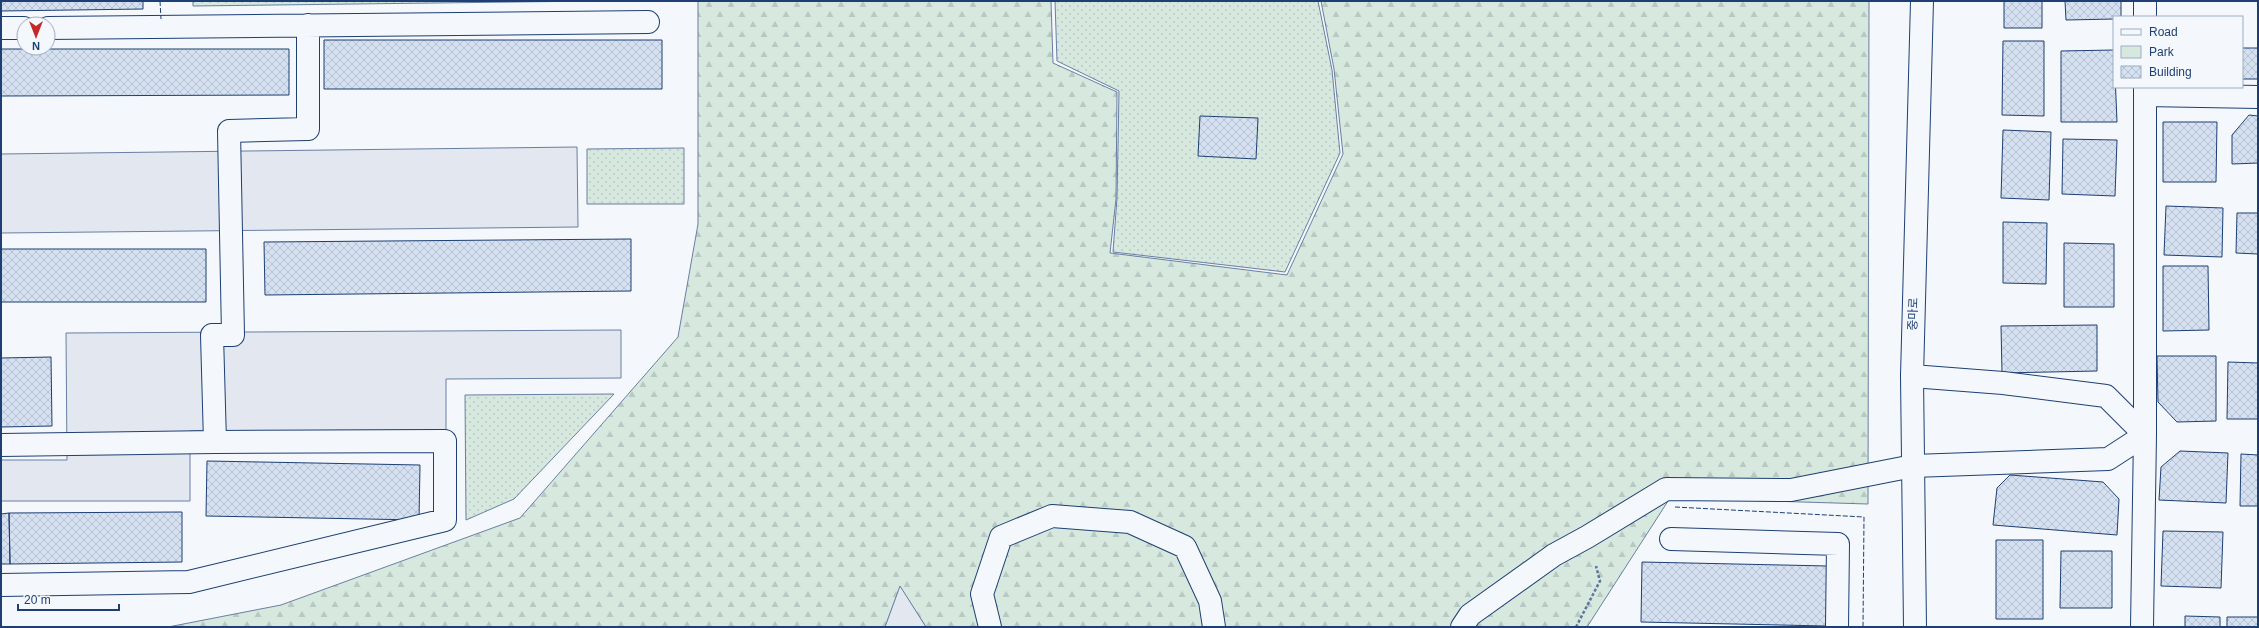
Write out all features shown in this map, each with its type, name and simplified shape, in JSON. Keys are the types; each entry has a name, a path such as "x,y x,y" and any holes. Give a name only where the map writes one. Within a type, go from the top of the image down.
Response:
{"street":[{"name":"중마로","path":"1915,627 1912,376 1922,1"},
{"path":"2145,1 2145,16"},
{"path":"56,28 648,22"},
{"path":"215,442 212,335 233,335 228,131 308,130 308,25"},
{"path":"1,28 16,28"},
{"path":"2142,627 2145,435 2145,91 2258,97"},
{"path":"1912,376 2003,383 2106,396 2145,435"},
{"path":"1462,627 1470,615 1476,610 1554,555 1587,537 1666,489 1791,490 1914,466 2108,459 2145,435"},
{"path":"1,445 445,441 445,520 189,582 1,585"},
{"path":"990,627 982,594 1001,537 1052,516 1130,522 1185,547 1210,601 1214,627"},
{"path":"1671,539 1838,544 1837,627"}],"path":[{"path":"1576,627 1600,582 1587,537"}],"green space":[{"path":"193,1 596,1 193,6"},
{"path":"698,1 1051,1 1053,63 1117,92 1116,199 1110,253 1287,275 1343,154 1334,69 1321,1 1869,1 1868,504 1670,498 1587,627 926,627 900,587 885,627 168,627 281,605 520,518 678,337 698,224"},
{"path":"1055,1 1318,1 1332,70 1340,153 1285,272 1113,252 1117,198 1119,91 1057,61"},
{"path":"684,148 684,204 587,204 587,149"},
{"path":"614,394 514,499 466,520 465,395"}],"shaded area":[{"path":"577,147 578,227 1,233 1,154"},
{"path":"621,330 621,378 446,379 446,430 190,431 190,501 1,501 1,460 67,460 66,333"},
{"path":"900,586 926,627 885,627"}],"building":[{"path":"1,1 143,1 143,9 1,11"},
{"path":"2004,1 2042,1 2042,28 2004,28"},
{"path":"2065,1 2121,1 2121,16 2113,16 2113,19 2066,20"},
{"path":"324,40 662,40 662,89 324,89"},
{"path":"2003,41 2044,41 2044,116 2002,115"},
{"path":"2243,48 2258,48 2258,79 2243,79"},
{"path":"1,49 16,49 16,56 56,56 56,49 289,49 289,95 1,96"},
{"path":"2113,50 2113,88 2116,88 2117,122 2061,122 2061,51"},
{"path":"2249,115 2258,116 2258,163 2232,164 2232,135"},
{"path":"1200,116 1258,118 1256,159 1198,156"},
{"path":"2163,122 2217,122 2216,182 2163,182"},
{"path":"2003,130 2051,132 2049,200 2001,198"},
{"path":"2063,139 2117,140 2115,196 2062,194"},
{"path":"2166,206 2223,208 2222,257 2164,255"},
{"path":"2237,213 2258,213 2258,254 2236,253"},
{"path":"2003,222 2047,223 2046,284 2003,283"},
{"path":"631,239 631,291 265,295 264,242"},
{"path":"2064,243 2114,244 2114,307 2064,307"},
{"path":"1,249 206,249 206,302 1,302"},
{"path":"2163,266 2208,266 2209,330 2163,331"},
{"path":"2097,325 2097,371 2002,373 2001,326"},
{"path":"2157,356 2216,356 2216,421 2177,422 2158,402"},
{"path":"51,357 52,426 1,427 1,358"},
{"path":"2228,362 2258,363 2258,419 2227,419"},
{"path":"2180,451 2228,453 2226,503 2159,500 2161,467"},
{"path":"2241,454 2258,455 2258,506 2240,506"},
{"path":"207,461 420,465 419,520 206,516"},
{"path":"2010,475 2103,482 2119,499 2117,535 1993,525 1997,488"},
{"path":"182,512 182,562 10,564 9,513"},
{"path":"9,513 10,564 1,564 1,514"},
{"path":"2163,531 2223,532 2221,588 2161,586"},
{"path":"1996,540 2043,540 2043,619 1996,619"},
{"path":"2061,551 2112,551 2112,608 2060,608"},
{"path":"1642,562 1828,566 1826,626 1641,622"},
{"path":"2185,616 2220,617 2220,627 2185,627"},
{"path":"2227,617 2258,617 2258,627 2227,627"}],"fence":[{"path":"160,1 161,19"},
{"path":"1675,507 1864,517 1863,627"}]}
